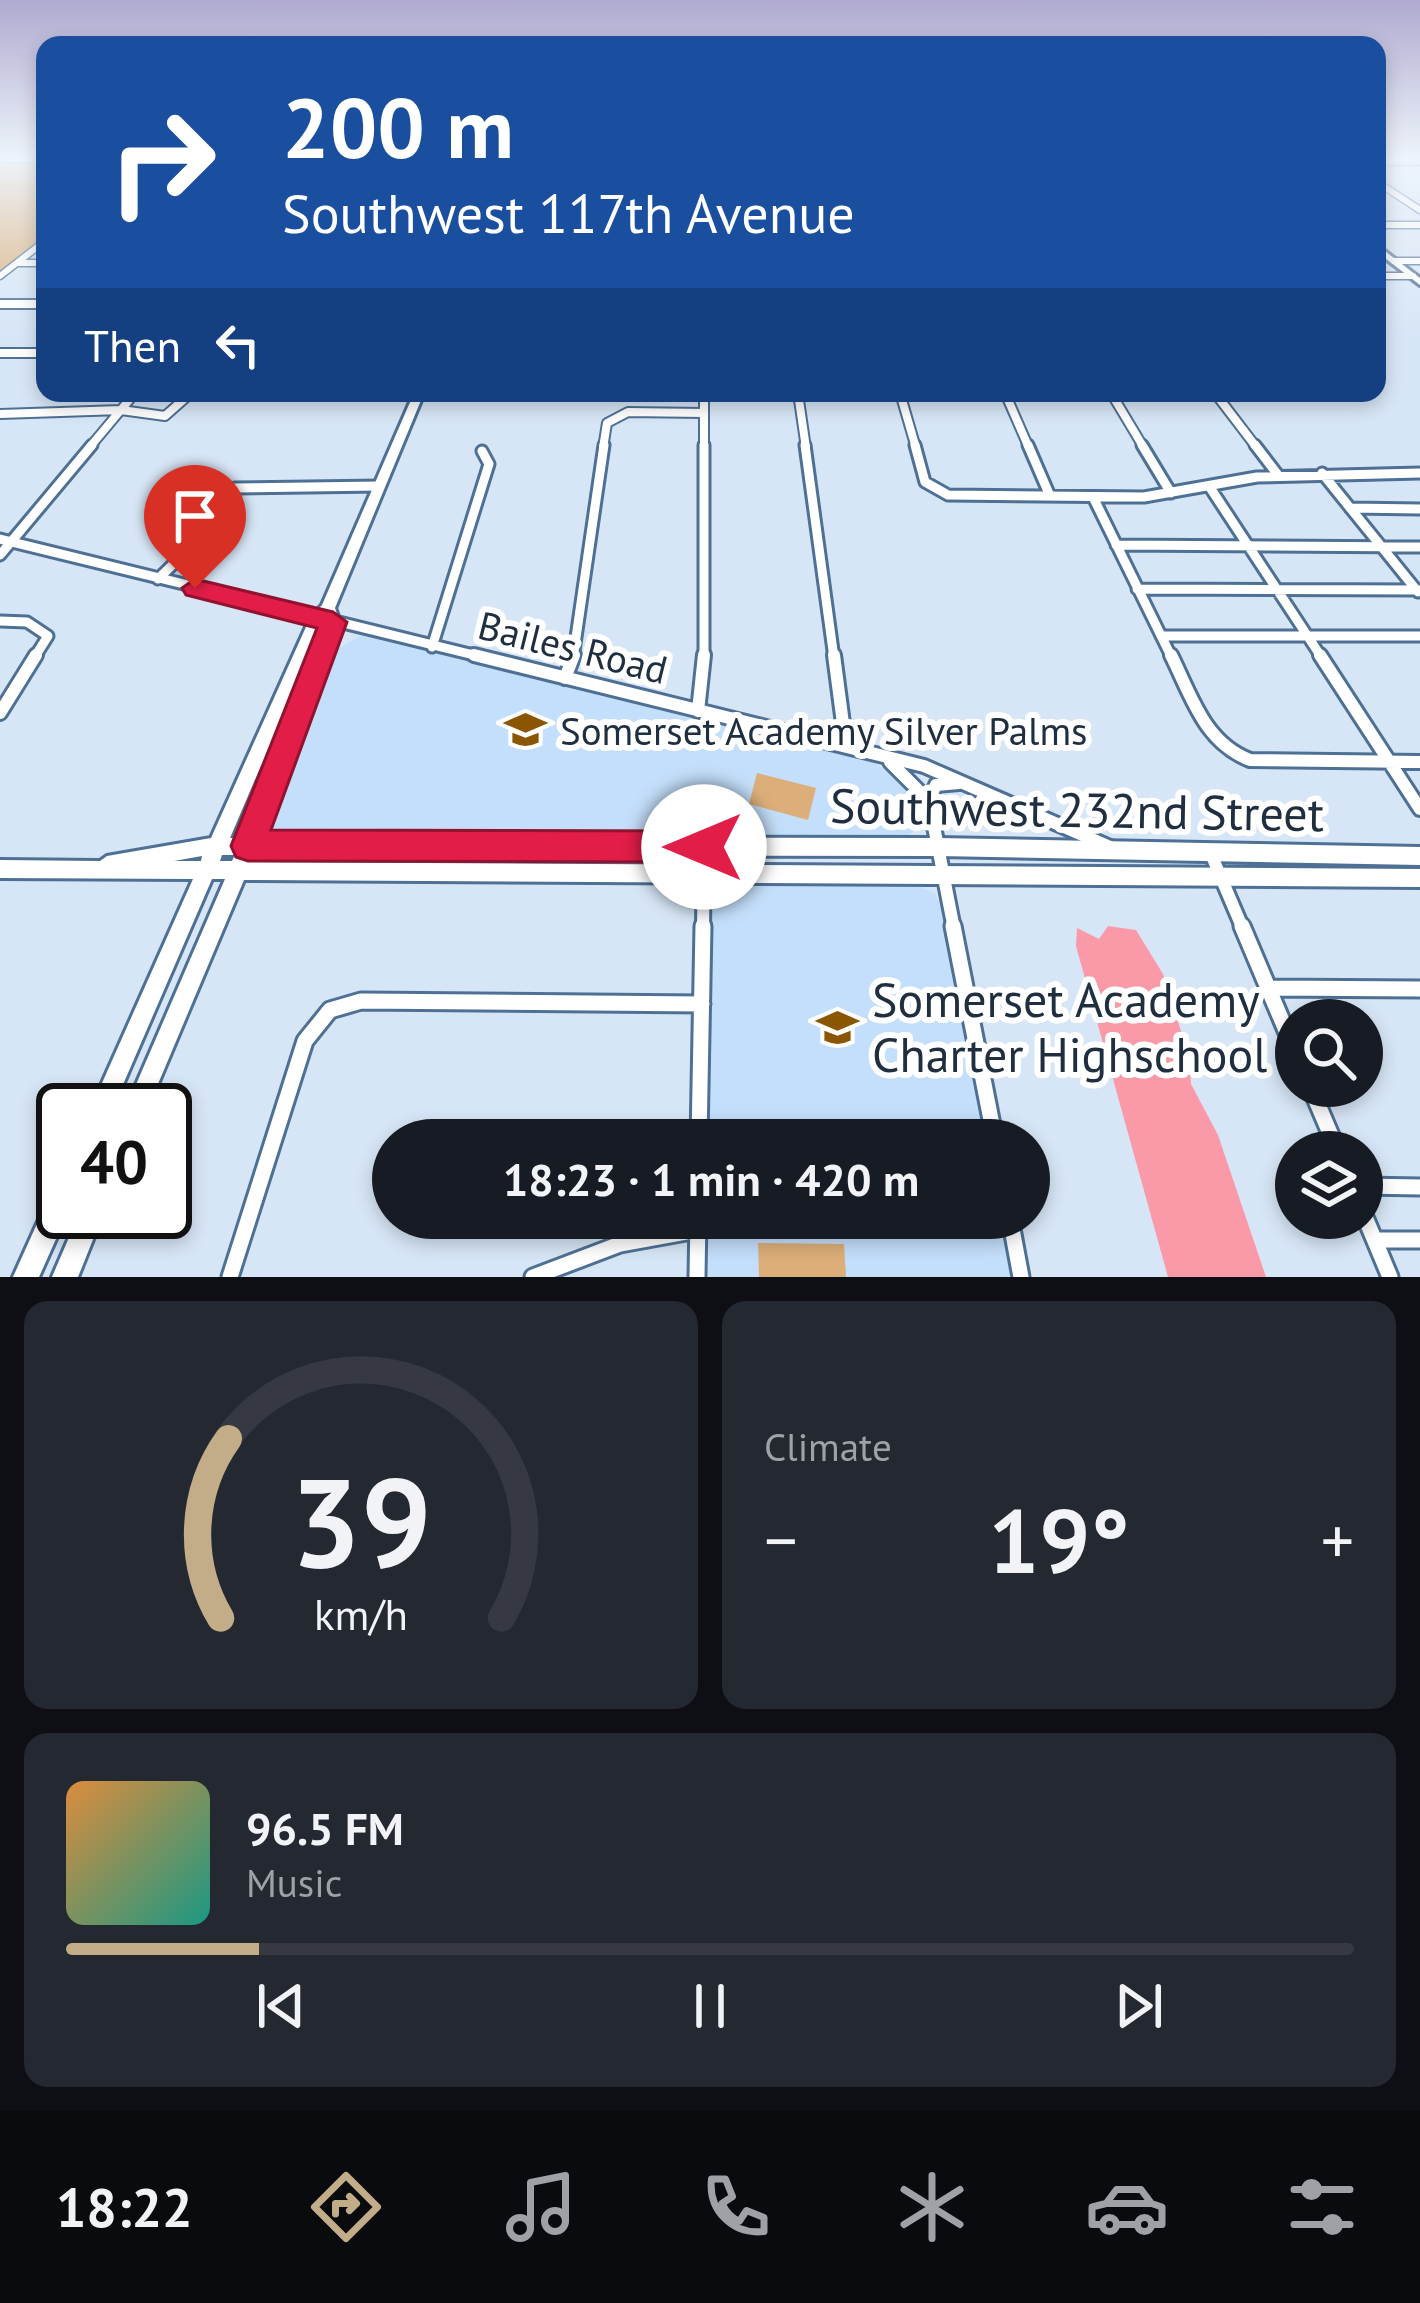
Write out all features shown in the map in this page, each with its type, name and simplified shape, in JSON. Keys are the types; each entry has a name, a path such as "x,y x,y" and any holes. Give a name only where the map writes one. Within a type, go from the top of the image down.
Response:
{"street":[{"path":"1386,225 1420,225"},
{"path":"0,276 36,248"},
{"path":"1386,255 1416,279"},
{"path":"1394,261 1420,261"},
{"path":"17,263 36,263"},
{"path":"1386,277 1416,279"},
{"path":"0,304 36,304"},
{"path":"0,353 36,353"},
{"path":"0,555 5,541 128,402"},
{"path":"0,414 121,410 157,416 177,410 183,402"},
{"path":"113,1083 326,616 415,402"},
{"path":"698,711 704,669 704,402"},
{"path":"799,402 844,731 840,745"},
{"path":"903,402 925,482 952,495 1093,497 1171,493 1278,475 1420,472"},
{"path":"1009,402 1050,496"},
{"path":"1116,402 1171,493"},
{"path":"1221,402 1278,475"},
{"path":"565,678 573,660 611,418 628,412 704,413"},
{"path":"432,647 441,632 489,464 482,451"},
{"path":"1322,473 1419,592"},
{"path":"158,579 202,536 235,488 380,486"},
{"path":"1209,486 1420,809"},
{"path":"1093,497 1209,734 1231,753 1259,761 1420,761"},
{"path":"1350,508 1418,511"},
{"name":"Bailes Road","path":"5,541 924,766 1118,851"},
{"path":"1116,545 1420,547"},
{"path":"1137,589 1419,592"},
{"path":"148,1083 248,846 326,616"},
{"path":"0,621 27,622 48,636 0,713"},
{"path":"1161,636 1420,637"},
{"path":"883,756 913,779 929,801 991,1119"},
{"path":"929,801 940,783 969,783"},
{"name":"Southwest 232nd Street","path":"87,870 219,846 938,847 1420,856"},
{"path":"699,1119 704,847"},
{"path":"1211,854 1275,1004"},
{"name":"Southwest 232nd Street","path":"0,869 1420,878"},
{"path":"1268,988 1420,989"},
{"path":"230,1277 305,1041 330,1010 361,1001 702,1004"},
{"path":"1383,1186 1420,1187"},
{"path":"26,1277 43,1239"},
{"path":"64,1277 80,1239"},
{"path":"533,1277 640,1239"},
{"path":"697,1277 698,1239"},
{"path":"1014,1239 1022,1277"},
{"path":"1390,1277 1375,1240 1420,1240"}],"shaded area":[{"path":"0,217 36,217 36,245 0,274"},
{"name":"Somerset Academy Silver Palms","path":"362,635 871,760 907,785 915,830 905,838 272,831 266,816 332,652"},
{"path":"757,773 816,788 808,820 749,804"},
{"name":"Somerset Academy Charter Highschool","path":"733,882 914,884 935,893 944,914 982,1119 709,1119 711,907 718,891"},
{"path":"1108,926 1136,930 1163,974 1190,1060 1191,1084 1218,1135 1266,1277 1168,1277 1076,946 1077,928 1099,939"},
{"path":"708,1239 1004,1239 1011,1277 708,1277"},
{"path":"758,1243 844,1244 846,1277 759,1277"}],"place":[{"name":"Somerset Academy Silver Palms","path":"526,730"},
{"name":"Somerset Academy Charter Highschool","path":"838,1027"}],"route":[{"path":"195,588 333,622 248,846 704,847"}]}
